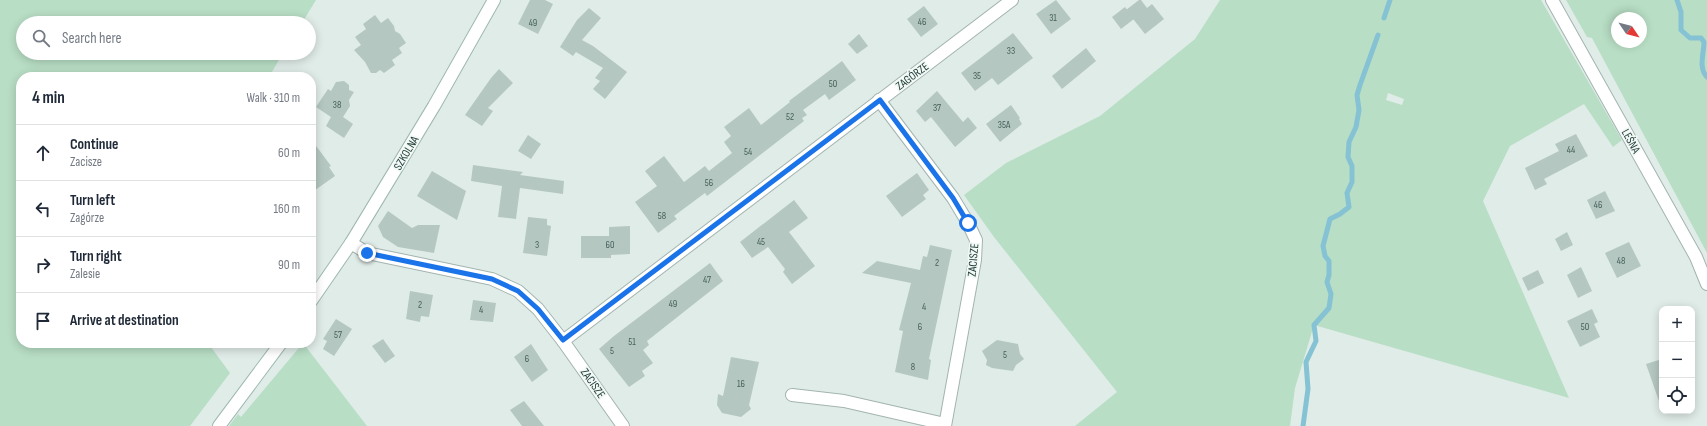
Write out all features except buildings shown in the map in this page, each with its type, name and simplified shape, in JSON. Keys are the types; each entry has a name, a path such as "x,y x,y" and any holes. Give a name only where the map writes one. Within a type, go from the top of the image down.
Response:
{"street":[{"name":"SZKOLNA","path":"316,294 351,243 434,106 494,0"},
{"name":"ZAGÓRZE","path":"563,340 1012,0"},
{"name":"LEŚNA","path":"1552,0 1696,257 1707,284"},
{"name":"ZACISZE","path":"792,395 844,401 945,425 975,260 976,240 953,198 880,100"},
{"name":"ZACISZE","path":"351,243 367,253 492,279 518,291 538,309 563,340 623,426"},
{"path":"219,426 277,348"}],"green space":[{"path":"0,0 316,0 306,16 16,16 16,60 279,60 272,72 16,72 16,348 212,348 230,373 190,426 0,426"},
{"path":"1220,0 1541,0 1622,140 1613,147 1584,104 1510,146 1483,201 1569,398 1314,325 1295,388 1290,426 1075,426 1117,392 994,237 964,195 1006,163 1100,116 1195,39","holes":["1388,93 1404,99 1402,105 1386,100"]},
{"path":"1566,0 1707,0 1707,253 1592,38 1587,37"},
{"path":"299,348 307,348 367,426 229,426 238,414 241,417"}],"waterway":[{"path":"1384,18 1390,0"},
{"path":"1677,0 1681,12 1681,30 1690,38 1701,38 1704,42 1702,65 1704,73 1707,77"},
{"path":"1303,426 1308,389 1306,362 1316,341 1314,325 1329,308 1331,294 1327,282 1329,275 1329,261 1325,256 1323,246 1330,219 1349,207 1347,193 1352,182 1352,166 1348,157 1349,142 1356,127 1359,110 1357,95 1378,35"}],"route":[{"path":"367,253 492,279 518,291 538,309 563,340 880,100 953,198 968,223"}]}
